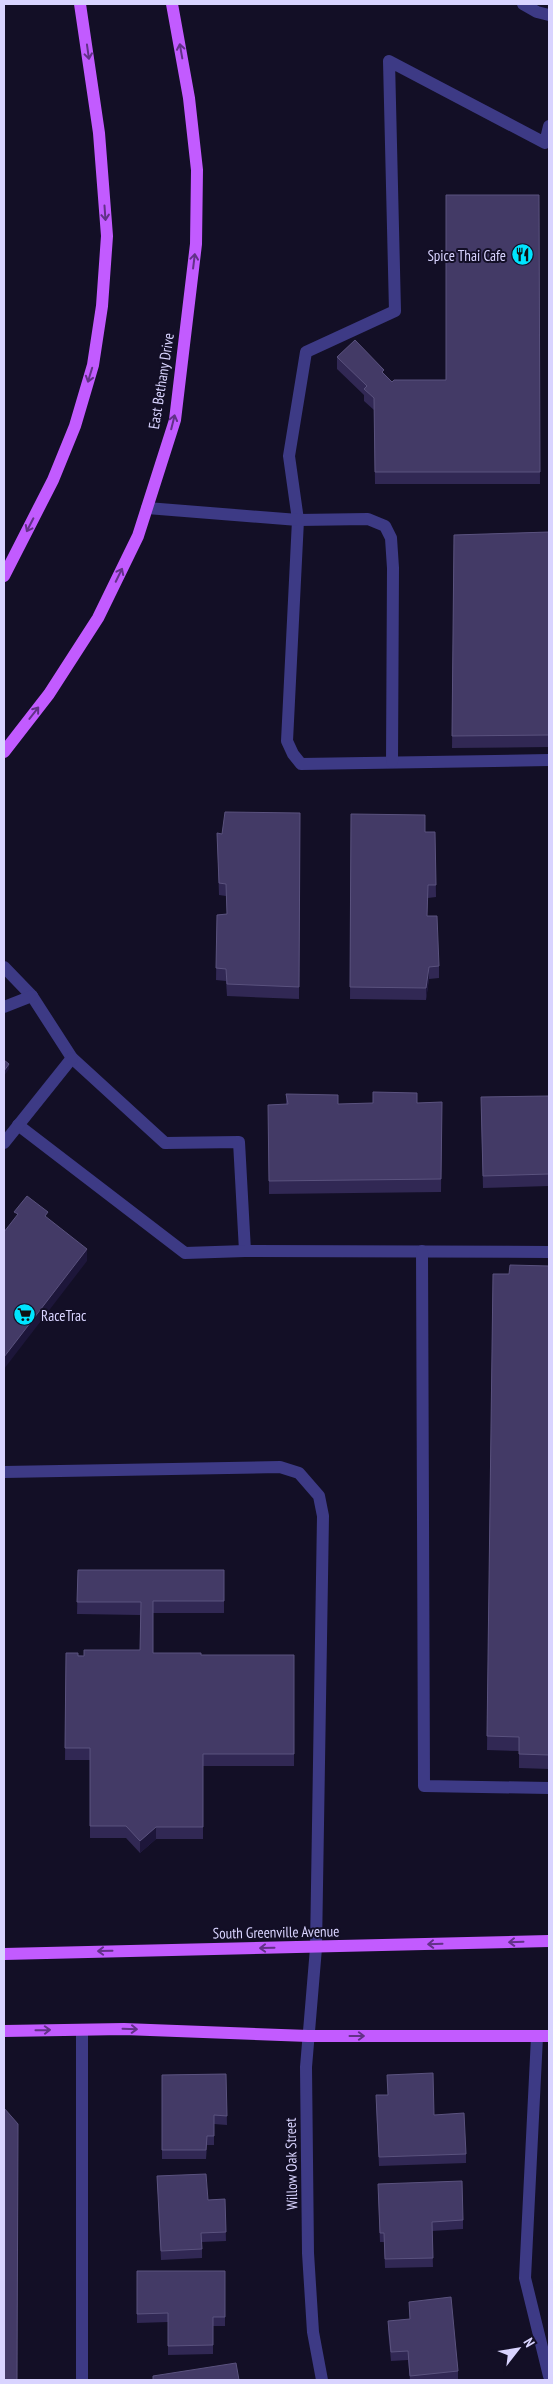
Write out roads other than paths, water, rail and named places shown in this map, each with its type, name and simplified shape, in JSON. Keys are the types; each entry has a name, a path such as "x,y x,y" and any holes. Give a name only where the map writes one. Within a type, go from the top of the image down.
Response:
{"main road":[{"path":"4,576 53,480 75,426 93,365 102,306 107,236 99,133 80,4"},
{"name":"East Bethany Drive","path":"4,752 50,694 98,618 138,536 174,420 196,244 196,161 189,98 172,4"},
{"name":"South Greenville Avenue","path":"4,1954 549,1941"},
{"path":"4,2030 124,2029 308,2036 543,2036"}],"street":[{"path":"524,4 537,12 549,15"},
{"path":"549,126 545,142 389,61 395,312 306,352 289,456 298,520 287,741 293,754 301,764 549,760"},
{"path":"147,508 298,520 368,519 385,526 391,538 393,568 392,762"},
{"path":"4,967 32,996 72,1058 165,1143 239,1142 244,1251"},
{"path":"4,1007 32,996"},
{"path":"4,1143 72,1058"},
{"path":"18,1125 185,1253 244,1251 549,1252"},
{"path":"422,1252 424,1786 549,1788"},
{"name":"Willow Oak Street","path":"4,1472 280,1467 299,1474 319,1496 323,1516 316,1948 306,2067 308,2253 313,2332 322,2380"},
{"path":"82,2030 82,2380"},
{"path":"543,2036 525,2278 549,2376"}],"place":[{"name":"Spice Thai Cafe","path":"522,255"},
{"name":"RaceTrac","path":"25,1315"}]}
